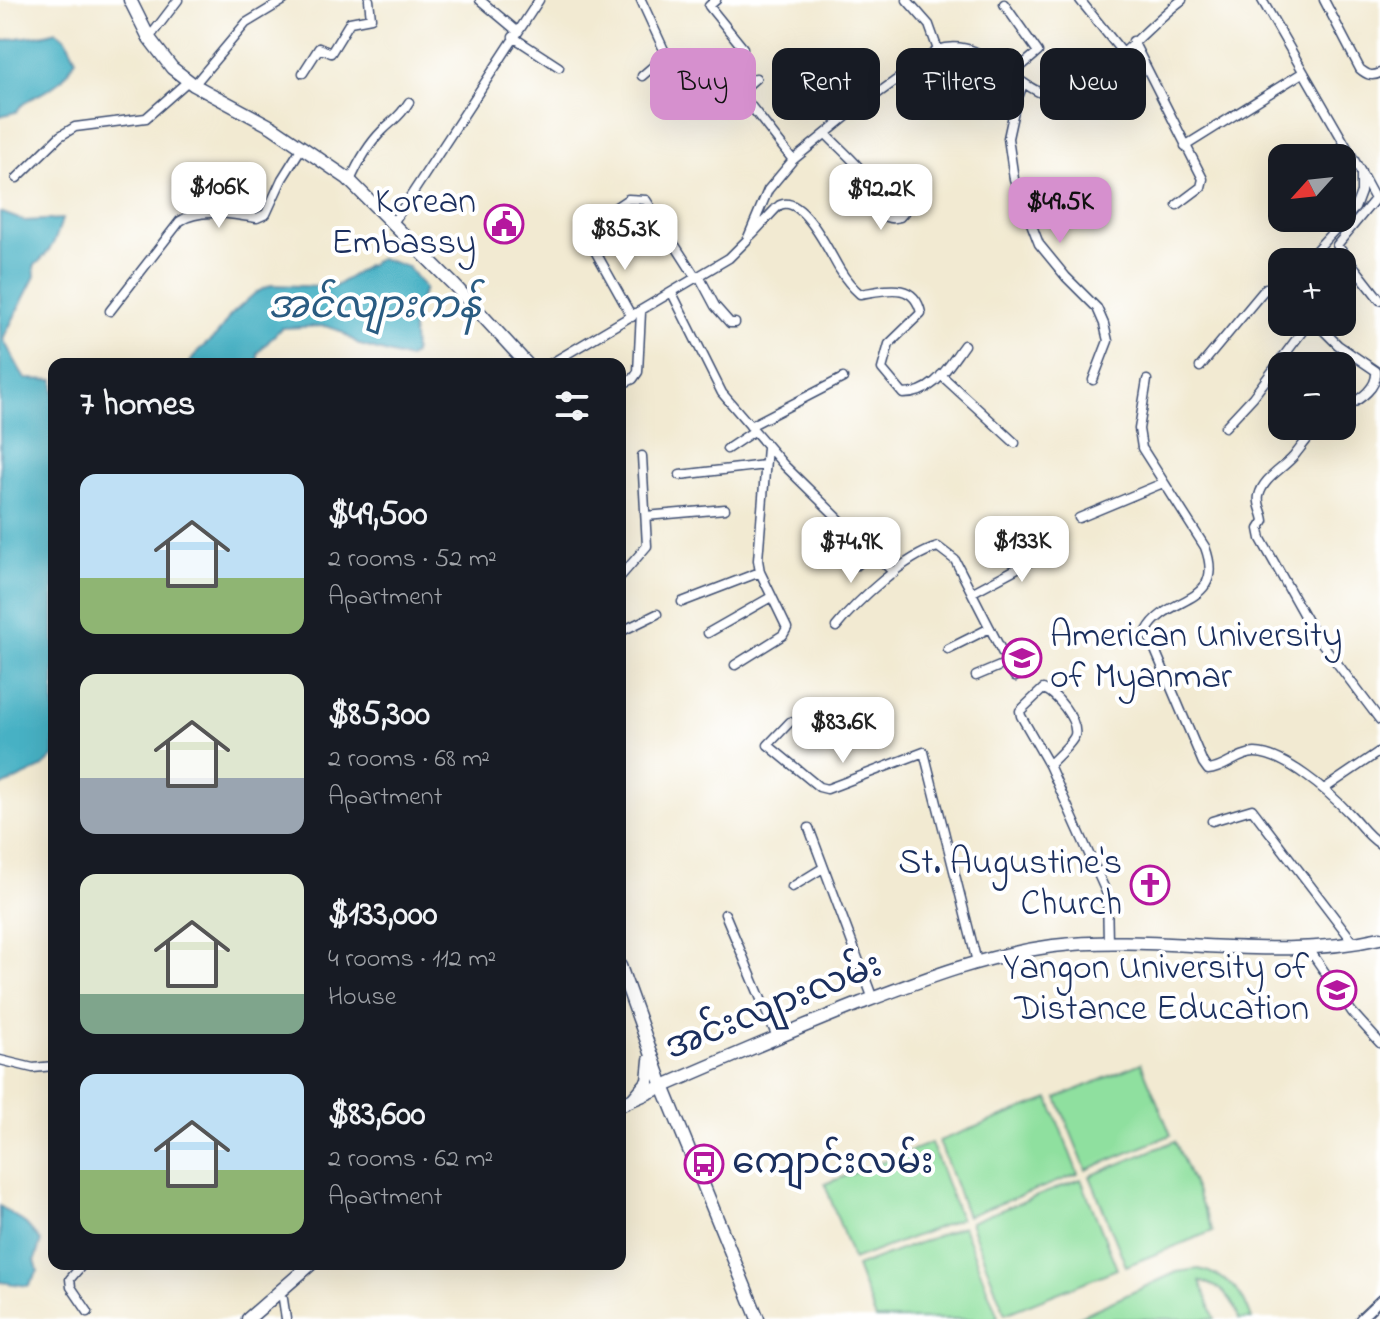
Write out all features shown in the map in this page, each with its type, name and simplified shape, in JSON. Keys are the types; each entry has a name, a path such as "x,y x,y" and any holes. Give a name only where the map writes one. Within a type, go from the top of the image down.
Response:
{"main road":[{"path":"130,0 149,38 172,68 191,83 272,127 350,181 521,358"},
{"name":"အင်းလျားလမ်း","path":"626,1102 777,1037 934,975 977,962 1051,947 1108,943 1309,949 1380,938"},
{"path":"626,983 663,1086 758,1319"},
{"path":"633,1099 648,1081 651,1053"},
{"path":"248,1319 302,1270"}],"street":[{"path":"149,38 178,0"},
{"path":"17,178 60,136 75,127 146,118 191,83 246,23 284,0"},
{"path":"303,73 319,48 331,53 350,22 371,18 369,0"},
{"path":"480,0 515,34 559,67"},
{"path":"393,223 539,0"},
{"path":"641,0 664,50 664,57 642,76"},
{"path":"716,0 709,6 743,48"},
{"path":"907,0 929,25 937,48"},
{"path":"1080,0 1119,48"},
{"path":"1126,48 1182,0"},
{"path":"1262,0 1344,144"},
{"path":"1324,0 1360,69 1374,76 1380,73"},
{"path":"1004,4 1038,52 1024,64"},
{"path":"1133,41 1203,179 1201,187 1177,205"},
{"path":"944,48 952,45 963,48"},
{"path":"1185,146 1302,73"},
{"path":"747,240 768,190 793,160 896,82"},
{"path":"350,181 361,157 382,131 399,118 409,102"},
{"path":"756,113 793,160"},
{"path":"1013,120 1008,138 1014,179 1039,244 1097,308 1104,324 1108,341 1093,380"},
{"path":"826,134 866,177 881,214 893,219 900,217 908,203 907,194 901,186 890,180 866,177"},
{"path":"110,311 180,221 201,213 257,218 266,214 282,179 302,147"},
{"path":"1356,164 1375,199 1337,245 1380,300"},
{"path":"1318,248 1355,208 1361,192 1361,172"},
{"path":"607,213 628,199 646,200 715,306 730,323 735,323"},
{"path":"560,358 729,258 780,205 788,204 802,212 815,227 850,285 860,294 903,290 912,293 919,301 921,313 889,344 883,359 882,369 903,394 916,394 930,388 964,345"},
{"path":"590,242 632,317"},
{"path":"1200,367 1266,288 1268,290"},
{"path":"672,293 722,393 767,447 894,573"},
{"path":"626,382 638,372 641,312"},
{"path":"1225,427 1253,397 1299,336"},
{"path":"1329,336 1348,352"},
{"path":"1356,357 1376,371 1375,383 1356,401"},
{"path":"941,375 1015,443"},
{"path":"727,449 752,428 843,378"},
{"path":"1147,380 1139,429 1142,448 1205,547 1211,564 1210,578 1191,598 1152,621 1147,636 1203,763 1208,770 1216,770 1251,753 1272,755 1324,789 1367,836 1380,844"},
{"path":"1306,440 1260,492 1258,501 1264,521 1259,529 1312,630 1380,720"},
{"path":"735,665 786,632 787,628 760,572 757,542 767,447"},
{"path":"626,570 647,546 642,456"},
{"path":"680,475 765,465"},
{"path":"1079,518 1163,483"},
{"path":"646,516 725,509"},
{"path":"850,529 834,544 834,552 848,565 857,565 872,552"},
{"path":"836,627 858,600 894,573 938,547 955,560 1015,677"},
{"path":"973,592 1055,548"},
{"path":"682,602 760,572"},
{"path":"708,633 771,597"},
{"path":"626,629 657,614"},
{"path":"948,649 990,628"},
{"path":"976,676 1007,663"},
{"path":"1049,765 1075,731 1059,698 1043,689 1020,711 1049,765 1107,894 1108,943"},
{"path":"790,722 768,745 819,787 827,789 924,752 977,962"},
{"path":"1324,789 1380,751"},
{"path":"1212,821 1252,809 1257,813 1354,944"},
{"path":"809,828 873,999"},
{"path":"792,887 823,868"},
{"path":"725,914 777,1037"},
{"path":"1309,949 1352,1012 1380,1043"},
{"path":"0,1060 33,1068 48,1067"},
{"path":"78,1270 70,1279 71,1287 88,1312"},
{"path":"283,1299 286,1319"},
{"path":"1360,1319 1380,1300"}],"green space":[{"path":"1141,1063 1171,1135 1086,1170 1057,1098"},
{"path":"1049,1099 1078,1174 967,1216 939,1141"},
{"path":"1175,1141 1213,1231 1126,1266 1090,1176"},
{"path":"931,1143 960,1219 853,1260 825,1184"},
{"path":"1081,1179 1117,1269 1005,1314 970,1222"},
{"path":"963,1226 998,1317 876,1319 856,1267"},
{"path":"1199,1269 1233,1286 1244,1300 1252,1319 1239,1319 1226,1294 1200,1281 1215,1319 1074,1319 1177,1272"}],"water":[{"path":"56,31 65,37 76,59 69,70 59,82 24,103 16,112 0,116 0,42"},
{"path":"0,212 24,221 62,219 52,245 34,266 35,276 3,339 25,379 48,380 48,762 41,768 0,787"},
{"name":"အင်လျားကန်","path":"380,258 408,267 425,289 412,316 414,354 405,358 360,345 340,331 325,326 281,328 258,353 258,358 193,358 255,293 271,285 334,287"},
{"path":"0,1206 26,1224 41,1241 35,1260 38,1271 28,1286 0,1282"}],"place":[{"name":"Korean Embassy","path":"504,224"},
{"name":"American University of Myanmar","path":"1022,658"},
{"name":"St. Augustine's Church","path":"1150,885"},
{"name":"Yangon University of Distance Education","path":"1337,990"},
{"name":"ကျောင်းလမ်း","path":"704,1164"}]}
